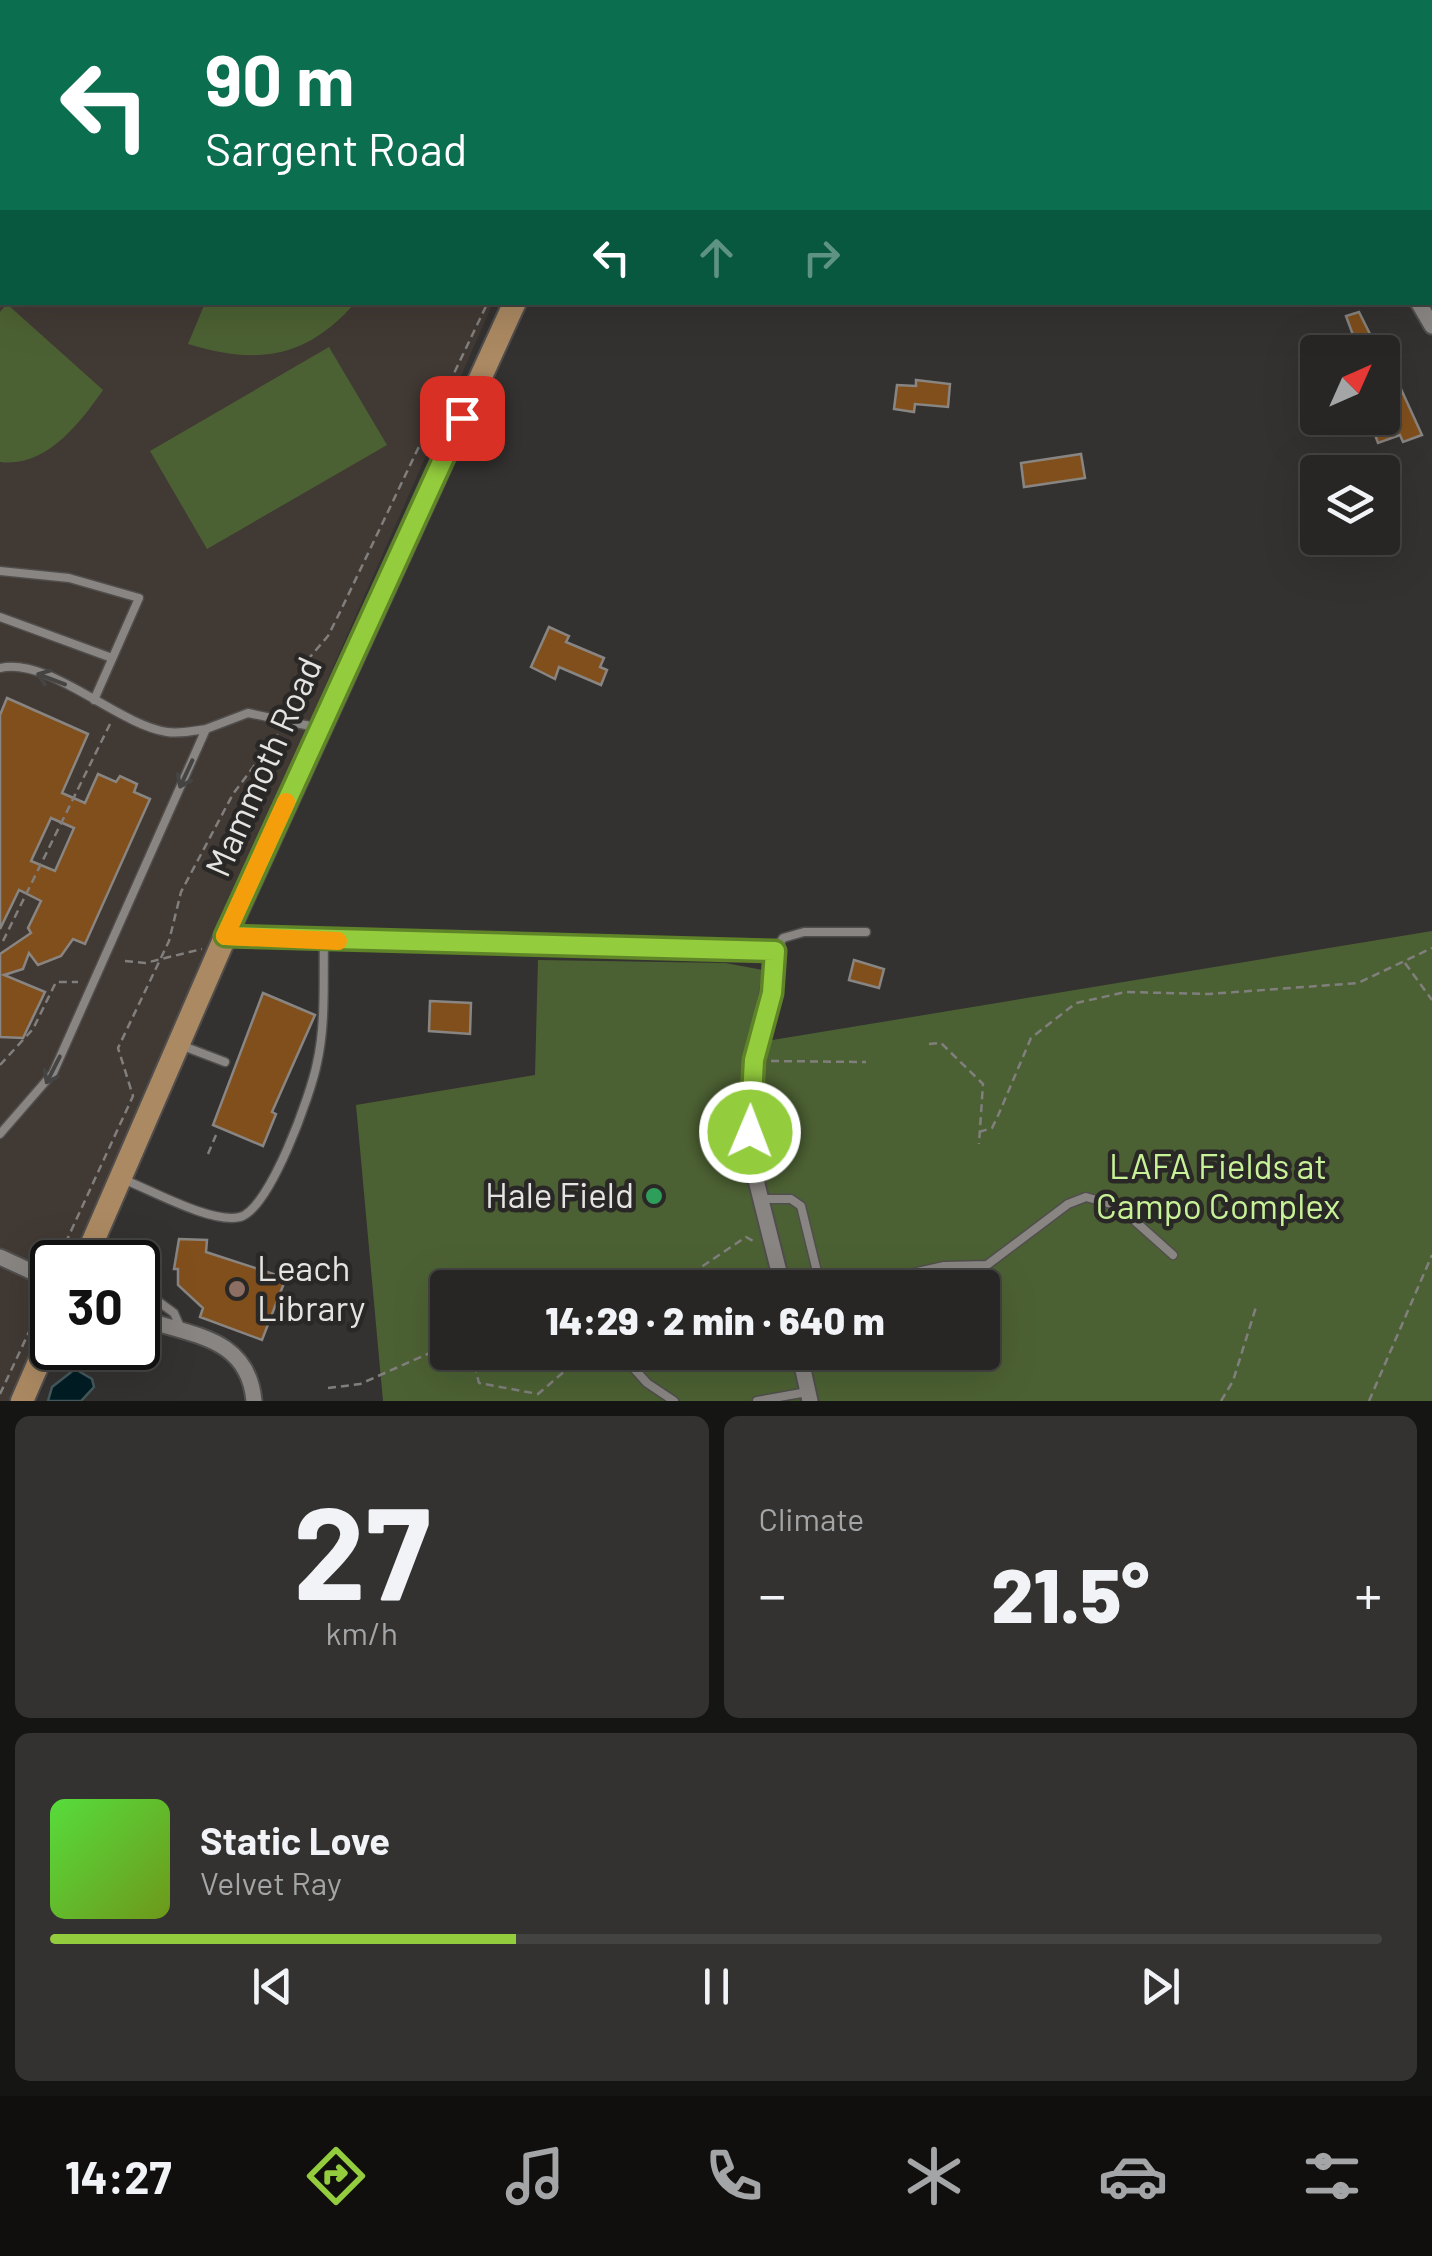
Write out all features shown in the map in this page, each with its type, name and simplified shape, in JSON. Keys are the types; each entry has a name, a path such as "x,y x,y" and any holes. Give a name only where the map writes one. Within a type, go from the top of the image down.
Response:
{"main road":[{"name":"Mammoth Road","path":"94,1240 225,936 513,305"},
{"path":"22,1401 35,1370"}],"street":[{"path":"225,936 775,951 772,993 754,1060 750,1132 759,1199 778,1270"},
{"path":"0,1257 30,1271"},
{"path":"160,1325 233,1351 248,1372 254,1401"},
{"path":"803,1370 809,1396"}],"lane":[{"path":"0,571 70,578 139,598 94,700"},
{"path":"0,617 112,658"},
{"path":"0,668 20,668 165,732 206,729 248,713 320,728"},
{"path":"0,1134 53,1073 206,729"},
{"path":"775,951 783,938 804,932 866,932"},
{"path":"122,1178 218,1216 239,1217 257,1206 296,1122 317,1062 324,941"},
{"path":"178,1044 225,1062"},
{"path":"926,1270 988,1265 1068,1204 1086,1197 1118,1206 1173,1255"},
{"path":"759,1199 791,1199 800,1206 816,1270"},
{"path":"160,1304 167,1306 183,1333"},
{"path":"636,1370 674,1401"},
{"path":"757,1401 809,1396"}],"path":[{"path":"288,708 298,671 328,636 487,305"},
{"path":"2,941 116,712"},
{"path":"67,1240 133,1096 118,1048 160,960 181,892 232,794 282,728"},
{"path":"979,1132 992,1128 1030,1038 1076,1004 1126,992 1209,994 1358,983 1432,948"},
{"path":"126,961 160,960 204,950"},
{"path":"1404,962 1432,1000"},
{"path":"0,1065 33,1029 56,982 78,982"},
{"path":"928,1044 941,1043 983,1084 978,1144"},
{"path":"754,1060 866,1062"},
{"path":"208,1154 216,1134"},
{"path":"697,1270 746,1237 773,1248"},
{"path":"1369,1401 1432,1255"},
{"path":"1221,1401 1233,1381 1256,1308"},
{"path":"0,1394 30,1330"},
{"path":"328,1388 360,1384 430,1353"},
{"path":"475,1370 478,1383 538,1394"},
{"path":"535,1401 566,1370"}],"shaded area":[{"path":"0,305 492,305 82,1240 30,1240 30,1357 11,1401 0,1401"}],"green space":[{"path":"8,305 103,390 60,441 47,451 17,462 0,462 0,312"},
{"path":"204,305 353,305 318,336 279,352 236,354 188,344"},
{"path":"329,347 387,445 207,549 150,451"},
{"name":"LAFA Fields at Campo Complex","path":"1432,931 1432,1401 383,1401 356,1105 535,1075 538,960 725,963 763,970 749,1044"}],"water":[{"path":"77,1370 92,1379 94,1387 81,1401 48,1401 52,1387"}],"building":[{"path":"1359,312 1370,335 1353,335 1346,316"},
{"path":"916,380 950,384 948,407 915,404 914,412 894,409 897,385 916,386"},
{"path":"1400,390 1422,435 1403,442 1400,435"},
{"path":"1375,435 1400,435 1378,443"},
{"path":"1081,454 1085,478 1024,487 1021,463"},
{"path":"549,627 569,636 566,642 604,658 600,667 607,670 601,685 559,667 555,679 531,667"},
{"path":"7,698 88,734 62,793 85,803 98,774 116,782 120,776 137,784 134,792 150,799 85,944 73,939 61,956 38,965 29,953 23,969 4,975 45,992 23,1038 0,1037 0,954 31,933 28,928 41,901 19,890 0,929 0,715","holes":["51,818 74,828 55,871 31,861"]},
{"path":"854,960 884,969 879,988 849,980"},
{"path":"263,993 315,1015 272,1112 276,1114 263,1146 213,1125"},
{"path":"430,1001 471,1003 470,1034 429,1031"},
{"name":"Leach Library","path":"179,1239 207,1240 206,1252 286,1278 262,1340 200,1317 203,1308 178,1285 178,1269 174,1269"}],"slow traffic":[{"path":"286,802 225,936 338,941"}],"place":[{"name":"Hale Field","path":"654,1196"},
{"name":"Leach Library","path":"237,1289"}],"route":[{"path":"462,418 225,936 775,951 772,993 754,1060 750,1132"}]}
